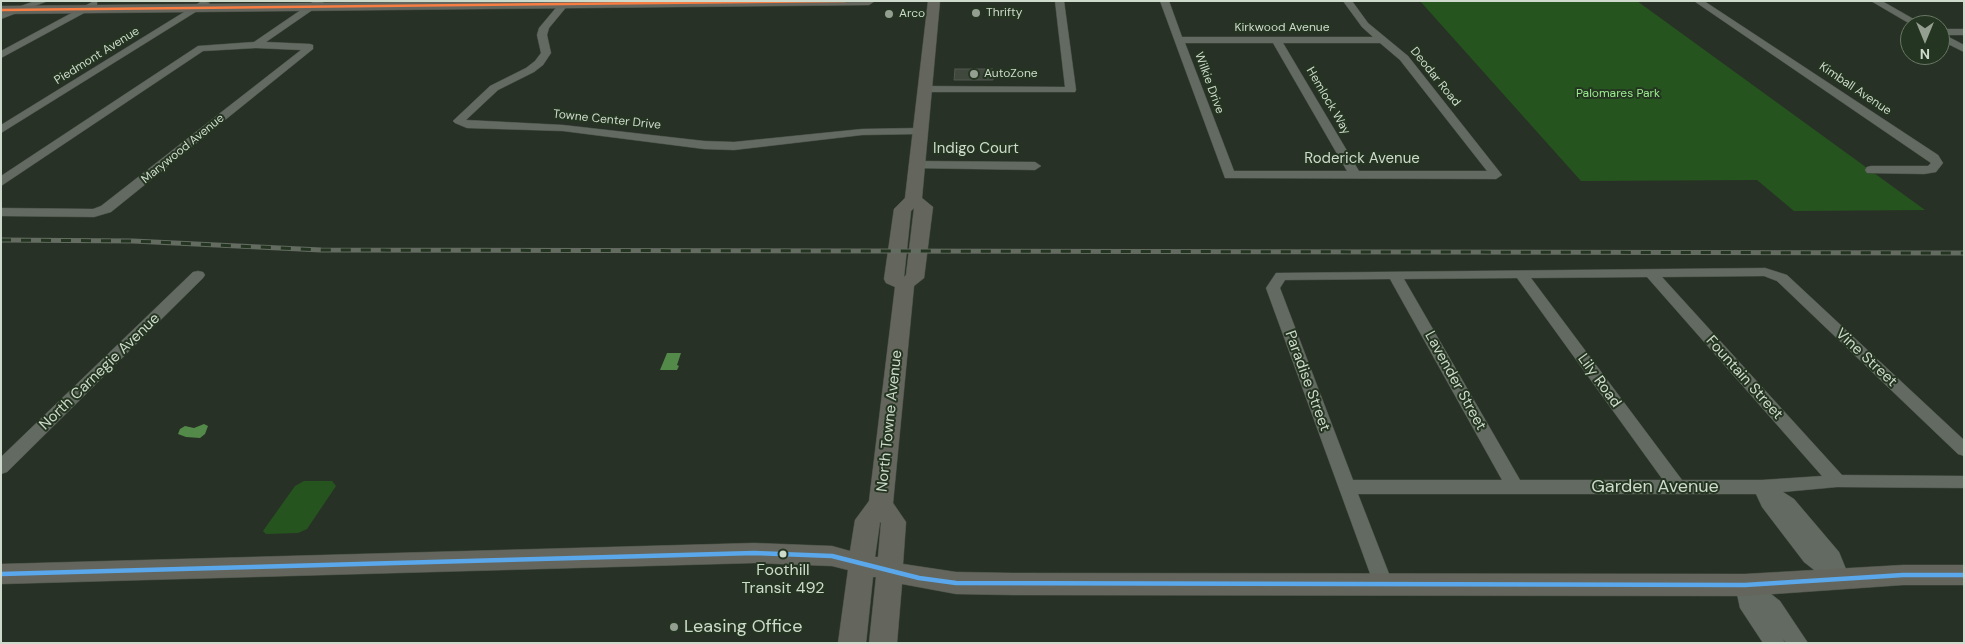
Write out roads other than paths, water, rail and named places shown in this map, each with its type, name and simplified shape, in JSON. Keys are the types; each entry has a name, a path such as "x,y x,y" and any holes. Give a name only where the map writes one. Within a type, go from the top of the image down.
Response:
{"main road":[{"path":"1,10 436,1"},
{"path":"307,4 563,5 869,1"},
{"name":"North Towne Avenue","path":"883,643 894,522 880,504 904,284 893,279 903,208 912,200 934,1"},
{"path":"1,6 89,7"},
{"path":"852,643 867,520 880,504"},
{"path":"1,574 754,553 832,556 889,571 956,583 1745,585 1903,575 1964,575"}],"street":[{"path":"1,16 44,1"},
{"path":"924,89 1071,90 1059,1"},
{"name":"Wilkie Drive","path":"1164,1 1180,40 1228,175"},
{"name":"Deodar Road","path":"1348,1 1365,25 1404,58 1496,175"},
{"name":"Kimball Avenue","path":"1698,1 1934,158 1937,163 1932,169 1924,170 1871,170"},
{"path":"1876,1 1901,15"},
{"path":"256,45 303,11 307,4 318,10 271,45"},
{"name":"Towne Center Drive","path":"563,5 544,28 542,36 546,53 539,62 530,70 494,88 459,121 467,125 563,128 704,145 727,146 862,132 919,131"},
{"name":"Piedmont Avenue","path":"1,130 201,6"},
{"path":"1,55 89,7"},
{"path":"1950,32 1964,32"},
{"name":"Kirkwood Avenue","path":"1180,40 1385,40"},
{"name":"Hemlock Way","path":"1276,40 1355,175"},
{"path":"1950,41 1964,49"},
{"name":"Marywood Avenue","path":"1,182 201,48 256,45 310,47 114,205 94,212 1,212"},
{"name":"Indigo Court","path":"916,165 1035,166"},
{"name":"Roderick Avenue","path":"1228,175 1496,175"},
{"name":"Vine Street","path":"1652,274 1765,272 1782,278 1964,450"},
{"name":"Lily Road","path":"1521,274 1678,487"},
{"path":"1395,275 1652,274"},
{"name":"Fountain Street","path":"1652,274 1837,481"},
{"name":"North Carnegie Avenue","path":"1,468 198,275"},
{"name":"Paradise Street","path":"1346,487 1273,288 1281,276 1395,275"},
{"name":"Lavender Street","path":"1395,275 1515,487"},
{"name":"Garden Avenue","path":"1346,487 1762,488 1837,481 1964,482"},
{"path":"1346,487 1383,584"},
{"path":"1762,488 1768,502 1811,557 1840,579"},
{"path":"1745,585 1750,608 1775,643"},
{"path":"1745,585 1773,607 1798,643"}],"railway":[{"path":"1,240 133,241 321,250 1964,253"}],"place":[{"name":"Thrifty","path":"976,13"},
{"name":"Arco","path":"889,14"},
{"name":"AutoZone","path":"974,74"},
{"name":"Foothill Transit 492","path":"783,554"},
{"name":"Leasing Office","path":"674,627"}],"park label":[{"name":"Palomares Park","path":"1618,94"}]}
